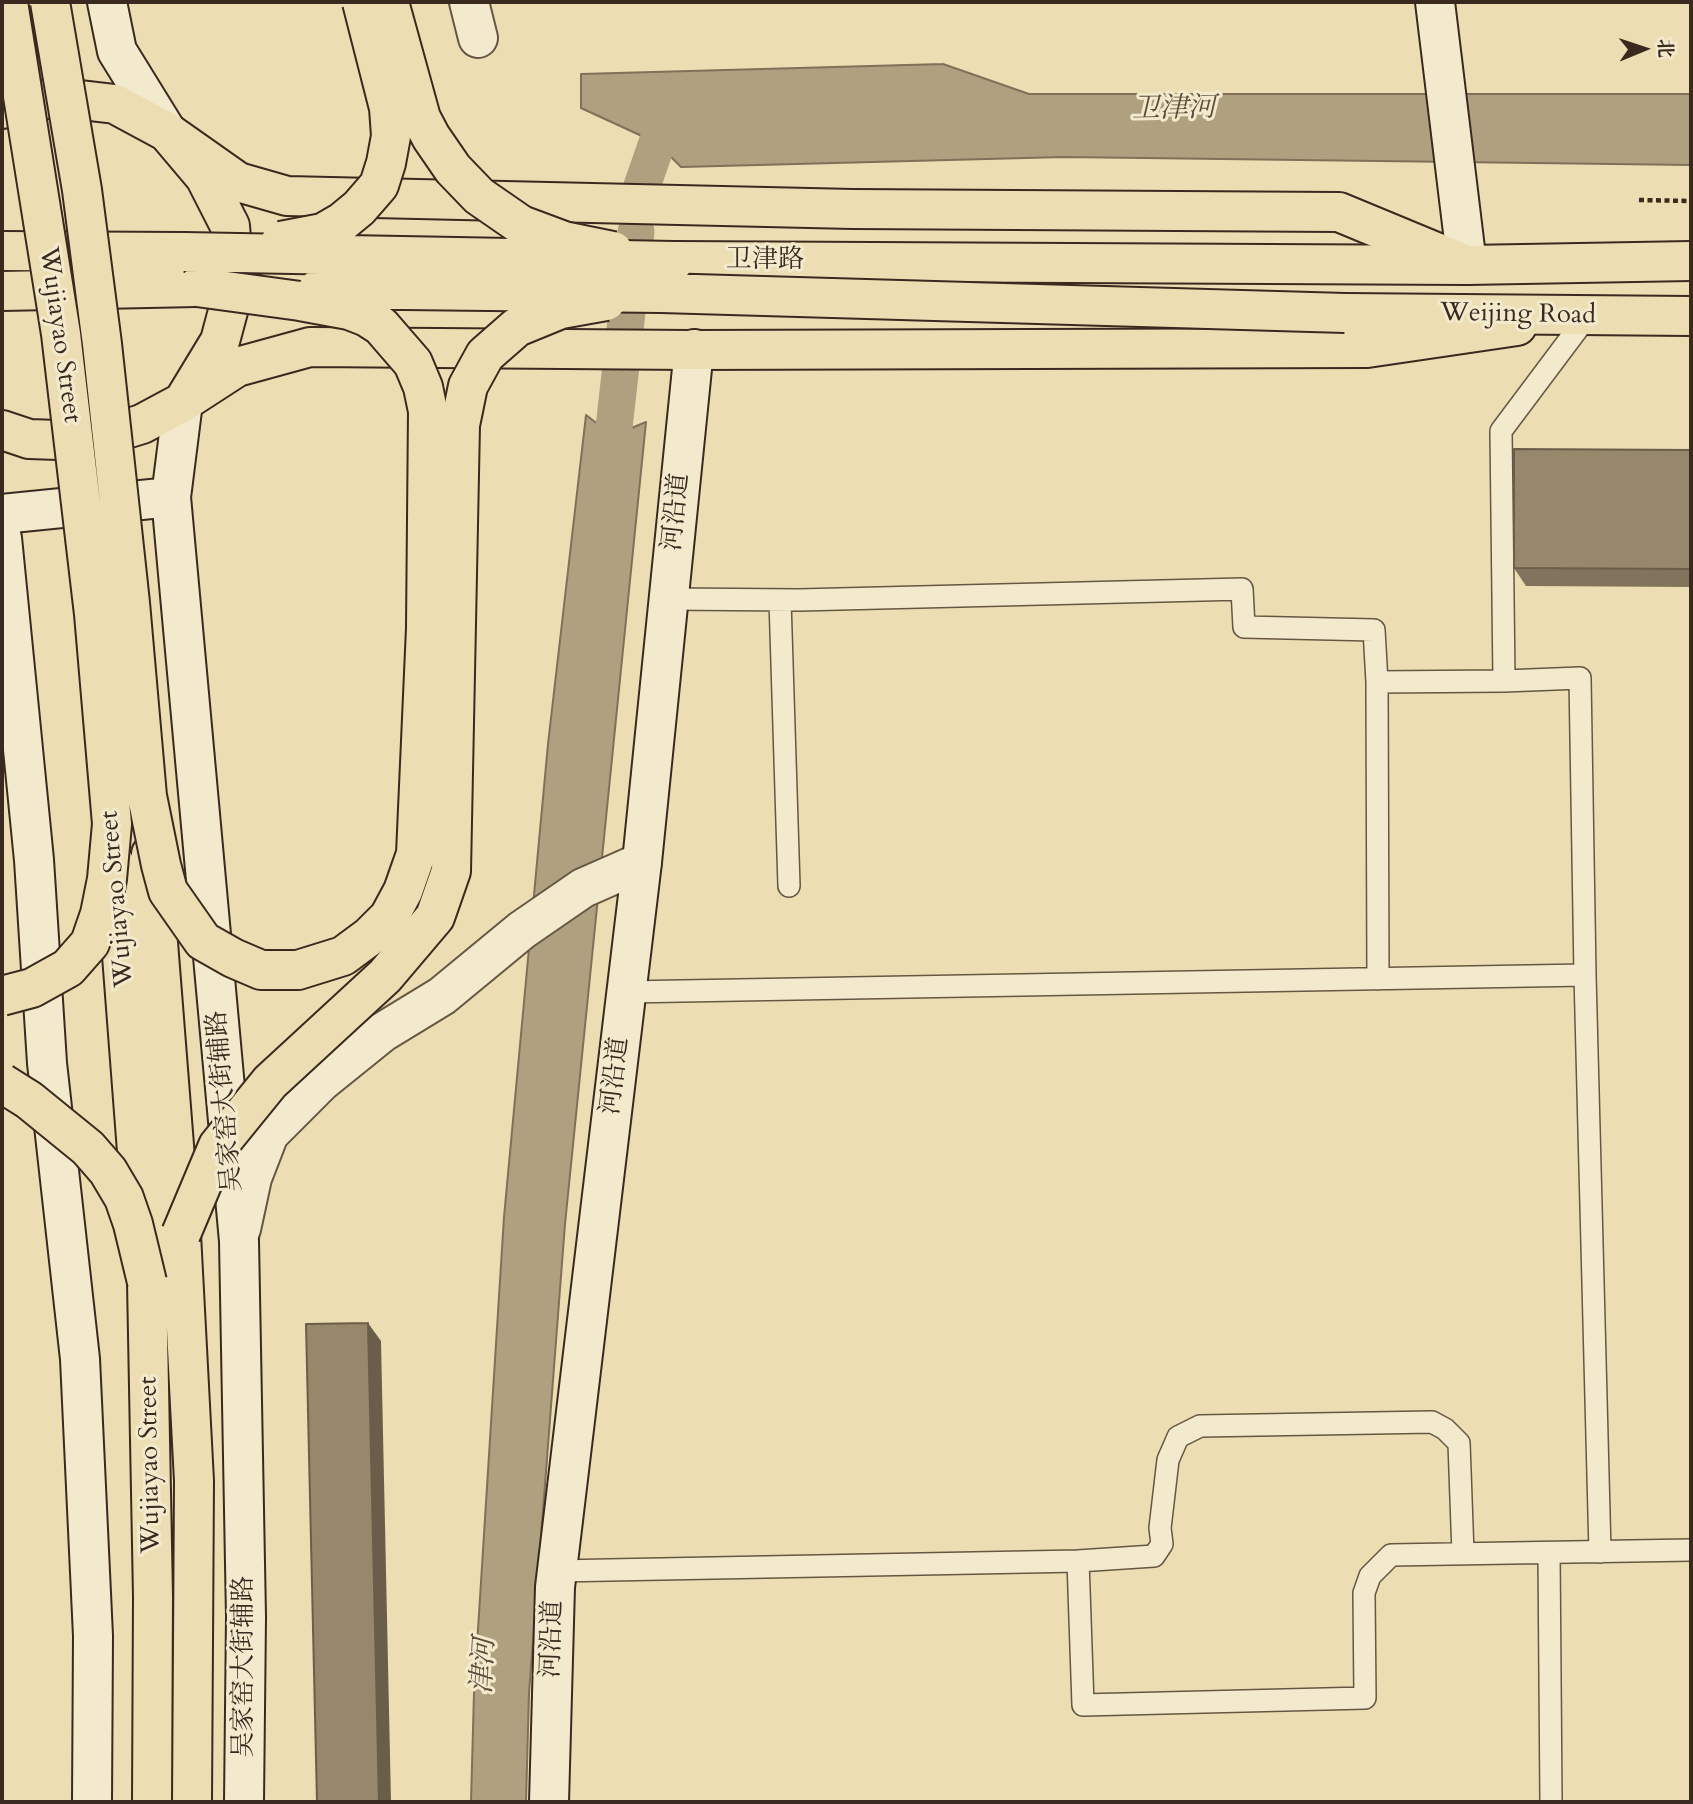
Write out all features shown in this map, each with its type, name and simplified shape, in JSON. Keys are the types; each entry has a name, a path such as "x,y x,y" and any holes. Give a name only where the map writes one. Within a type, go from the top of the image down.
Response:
{"main road":[{"name":"Wujiayao Street","path":"8,2 61,334 94,614 112,824 147,1282 153,1597 152,1802"},
{"name":"Wujiayao Street","path":"50,2 82,190 130,603 181,1234 194,1480 192,1802"},
{"path":"2,251 184,252 299,239 323,233 342,222 359,208 379,185 391,136 389,108 362,2"},
{"path":"389,2 421,118 441,153 479,196 522,225 538,232 593,247 667,277"},
{"path":"2,109 55,97 115,104 167,132 238,182 287,196 853,209 1339,212 1467,265"},
{"path":"167,132 205,177 230,226 235,285 220,341 183,402"},
{"name":"卫津路","path":"184,252 1345,313"},
{"name":"Weijing Road","path":"1346,262 1467,265 1691,261"},
{"name":"卫津路","path":"197,287 1346,262"},
{"path":"181,1234 218,1146 270,1082 351,1008 408,950 435,917 447,883 451,871 460,425 468,386 477,366 508,333 545,314 667,277"},
{"path":"2,291 197,287 349,310 381,326 395,340 413,363 423,387 428,411 426,628 416,854 403,891 389,917 370,936 343,956 298,970 261,970 233,958 204,941 168,891 146,796"},
{"name":"Weijing Road","path":"1345,313 1691,316"},
{"path":"2,430 29,439 87,441 142,424 183,402 237,367 310,348 1367,348 1588,315"},
{"path":"2,996 32,988 68,968 90,943 100,914 107,879 112,824"},
{"path":"2,1083 29,1100 88,1148 108,1171 124,1198 130,1215 147,1282"}],"street":[{"path":"107,2 117,51 167,132"},
{"path":"1435,2 1467,265"},
{"name":"河沿道","path":"549,1802 555,1587 642,862 693,349"},
{"name":"吴家窑大街辅路","path":"183,402 171,497 239,1241 246,1617 244,1802"},
{"path":"2,514 171,497"},
{"path":"2,538 34,860 47,1063 80,1359 93,1636 92,1802"},
{"path":"239,1241 252,1178 269,1133 331,1074 383,1032 442,996 522,930 583,888 642,862"}],"lane":[{"path":"1504,681 1501,431 1588,315"},
{"path":"668,600 1019,597 1242,589 1244,627 1374,630 1377,682 1378,979"},
{"path":"780,600 789,886"},
{"path":"1377,682 1580,678 1600,1552"},
{"path":"626,992 1585,975"},
{"path":"557,1571 1078,1561 1154,1556 1162,1544 1161,1514 1168,1461 1178,1437 1200,1426 1432,1422 1445,1429 1459,1443 1463,1554"},
{"path":"1078,1561 1083,1705 1365,1698 1364,1593 1370,1576 1391,1555 1691,1550"},
{"path":"1549,1553 1550,1802"}],"path":[{"path":"1639,200 1691,201"}],"water":[{"name":"卫津河","path":"943,64 1029,94 1691,94 1691,165 1064,157 681,167 657,143 581,108 581,74"},
{"name":"津河","path":"586,415 608,432 622,432 646,422 565,1224 529,1693 526,1802 471,1802 474,1693 504,1217 548,744"}],"building":[{"path":"1514,449 1691,450 1691,569 1514,568"},
{"path":"368,1323 379,1802 317,1802 306,1324"}],"waterway":[{"path":"641,189 657,143"},
{"path":"608,481 636,232"}]}
